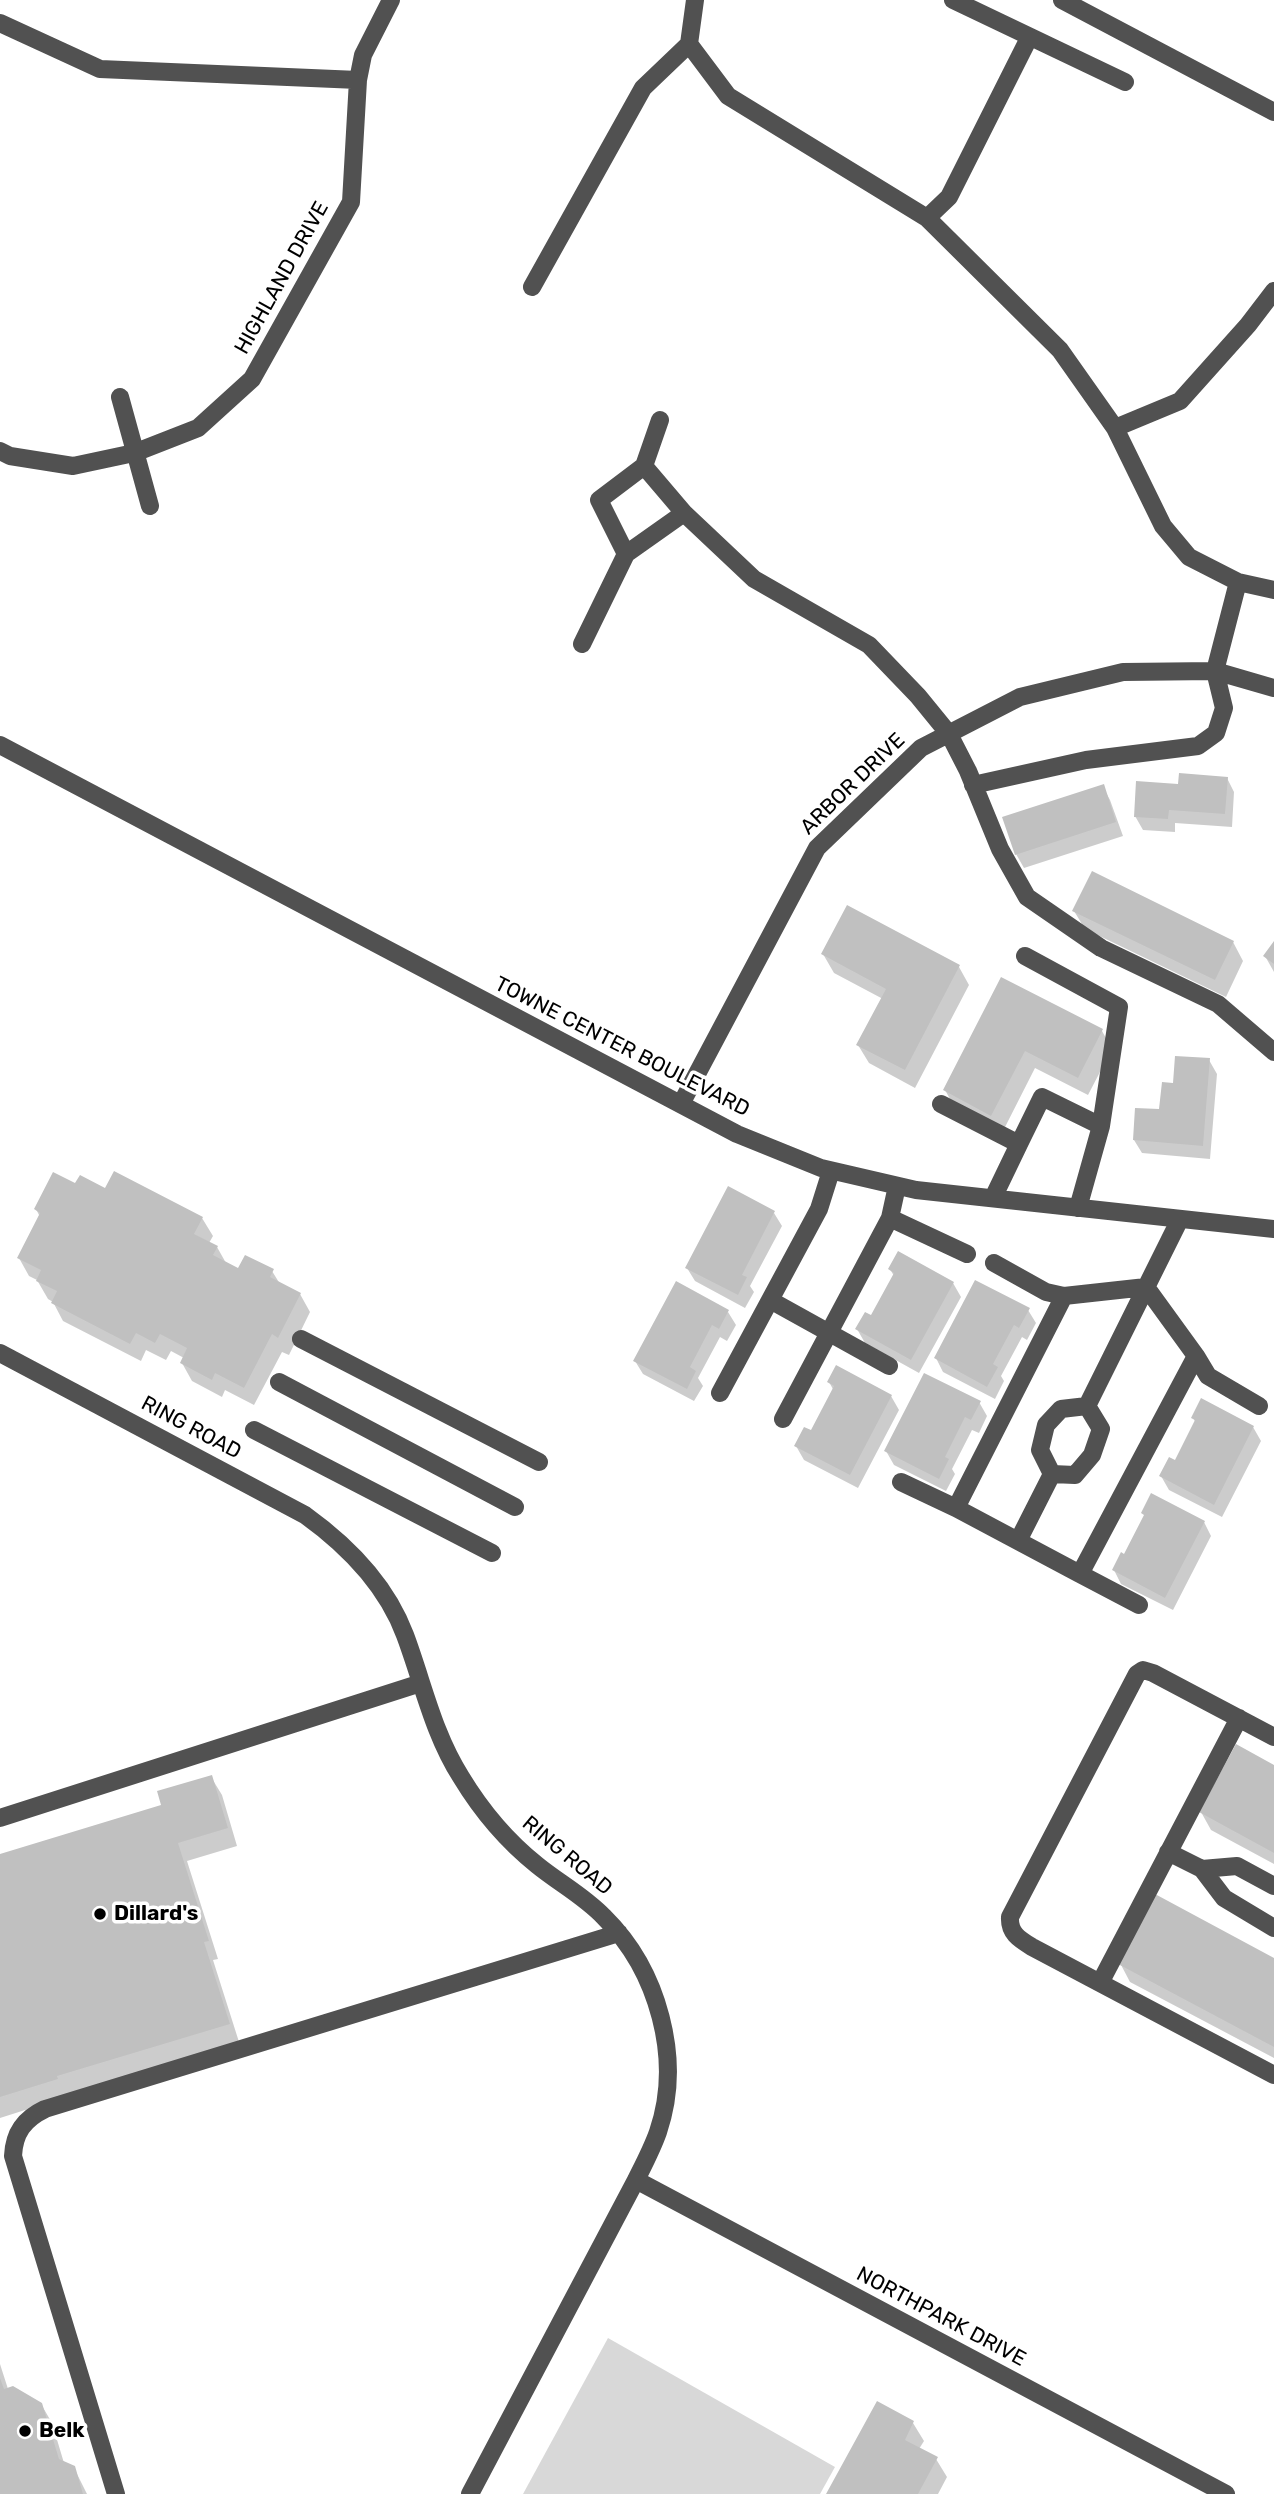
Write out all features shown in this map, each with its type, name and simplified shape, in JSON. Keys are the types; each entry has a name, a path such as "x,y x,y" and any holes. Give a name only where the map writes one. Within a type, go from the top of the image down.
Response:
{"street":[{"name":"HIGHLAND DRIVE","path":"0,451 10,456 73,466 134,453 198,428 251,379 351,202 358,80 363,55 391,0"},
{"path":"532,287 642,88 688,44 695,0"},
{"path":"953,0 1125,82"},
{"path":"1062,0 1274,113"},
{"path":"0,23 100,69 358,80"},
{"path":"927,218 948,197 1029,38"},
{"path":"688,44 728,96 927,218 1060,350 1115,428 1163,526 1189,557 1238,582 1274,590"},
{"path":"1115,428 1180,401 1248,325 1274,291"},
{"path":"120,397 150,506"},
{"path":"625,554 599,500 644,466 660,420"},
{"path":"644,466 684,513 754,579 869,645 918,696 949,734 1000,849 1027,897 1101,948 1218,1004 1274,1052"},
{"path":"582,644 625,554 684,513"},
{"path":"973,785 1086,760 1198,746 1216,733 1224,708 1215,671 1238,582"},
{"name":"ARBOR DRIVE","path":"681,1104 817,848 921,748 1020,697 1123,672 1215,671 1274,688"},
{"name":"TOWNE CENTER BOULEVARD","path":"0,745 681,1104 790,1157 831,1171 897,1186 1274,1229"},
{"path":"1024,956 1119,1007 1101,1126 1078,1208"},
{"path":"993,1198 1042,1097 1101,1126"},
{"path":"941,1104 1019,1144"},
{"path":"720,1393 820,1209 831,1171"},
{"path":"783,1419 890,1218 897,1186"},
{"path":"890,1218 967,1254"},
{"path":"1087,1406 1180,1219"},
{"path":"994,1263 1046,1292 1064,1296 1146,1287"},
{"path":"1146,1287 1208,1376 1259,1406"},
{"path":"956,1508 1064,1296"},
{"path":"770,1300 889,1366"},
{"path":"302,1339 539,1462"},
{"name":"RING ROAD","path":"0,1353 305,1515 327,1530 366,1568 383,1591 404,1633 435,1726 449,1759 463,1781 498,1829 518,1849 584,1899 619,1933 642,1968 655,2002 666,2044 663,2113 658,2131 636,2180 470,2494"},
{"path":"1080,1574 1196,1356"},
{"path":"279,1382 515,1507"},
{"path":"1052,1474 1075,1475 1093,1455 1101,1429 1087,1406"},
{"path":"1052,1474 1040,1450 1046,1425 1061,1409 1087,1406"},
{"path":"254,1430 492,1553"},
{"path":"1018,1541 1052,1474"},
{"path":"901,1482 956,1508 1139,1605"},
{"path":"1274,1737 1153,1672 1143,1670 1137,1674 1010,1917 1009,1927 1016,1937 1032,1947 1274,2075"},
{"path":"0,1818 421,1683"},
{"path":"1100,1983 1238,1718"},
{"path":"1168,1852 1202,1870 1224,1898 1274,1928"},
{"path":"1202,1870 1237,1867 1274,1886"},
{"path":"116,2494 13,2156 16,2135 28,2118 45,2109 619,1933"},
{"name":"NORTHPARK DRIVE","path":"636,2180 1226,2494"}],"shaded area":[{"path":"608,2338 835,2467 820,2494 523,2494"}],"building":[{"path":"1179,773 1228,777 1225,814 1169,810 1168,819 1134,817 1136,781 1178,784"},
{"path":"1104,784 1116,822 1015,855 1002,817"},
{"path":"1092,871 1234,941 1215,980 1072,911"},
{"path":"847,905 960,965 905,1070 856,1045 886,989 821,954"},
{"path":"1274,941 1274,964 1263,956"},
{"path":"1001,977 1103,1029 1078,1078 1025,1051 991,1116 943,1090"},
{"path":"1175,1056 1210,1058 1203,1146 1133,1140 1135,1108 1159,1109 1162,1082 1173,1083"},
{"path":"114,1171 203,1217 194,1234 218,1246 213,1255 238,1268 245,1255 274,1269 270,1277 301,1293 278,1338 272,1334 244,1388 215,1373 212,1380 180,1363 187,1348 160,1334 155,1343 136,1333 130,1344 51,1303 57,1291 36,1281 41,1270 17,1258 40,1213 34,1209 53,1172 75,1183 80,1175 105,1188"},
{"path":"728,1186 775,1211 742,1275 747,1277 738,1295 685,1268"},
{"path":"898,1251 954,1282 911,1360 855,1329 865,1312 871,1315 894,1273 888,1269"},
{"path":"975,1280 1030,1308 1019,1328 1014,1325 993,1364 998,1367 987,1387 934,1358"},
{"path":"676,1281 729,1310 719,1329 712,1325 690,1367 696,1371 687,1389 633,1361"},
{"path":"836,1365 892,1395 850,1475 794,1446 804,1427 811,1430 834,1386 827,1382"},
{"path":"924,1373 981,1401 971,1420 965,1417 945,1457 949,1459 939,1479 884,1451"},
{"path":"1201,1398 1254,1426 1214,1505 1159,1476 1169,1457 1175,1460 1195,1420 1191,1418"},
{"path":"1151,1493 1205,1521 1165,1598 1112,1570 1121,1552 1124,1554 1144,1515 1141,1513"},
{"path":"1236,1744 1274,1765 1274,1853 1199,1812"},
{"name":"Dillard's","path":"212,1775 228,1828 178,1843 209,1941 204,1942 230,2024 57,2076 58,2079 0,2097 0,1854 161,1805 157,1791"},
{"path":"1155,1894 1274,1958 1274,2047 1118,1964"},
{"name":"Belk","path":"0,2378 4,2389 13,2386 42,2403 59,2459 75,2466 83,2494 0,2494"},
{"path":"877,2401 914,2421 905,2440 938,2457 918,2494 826,2494"}],"place":[{"name":"Dillard's","path":"100,1914"},
{"name":"Belk","path":"25,2431"}]}
